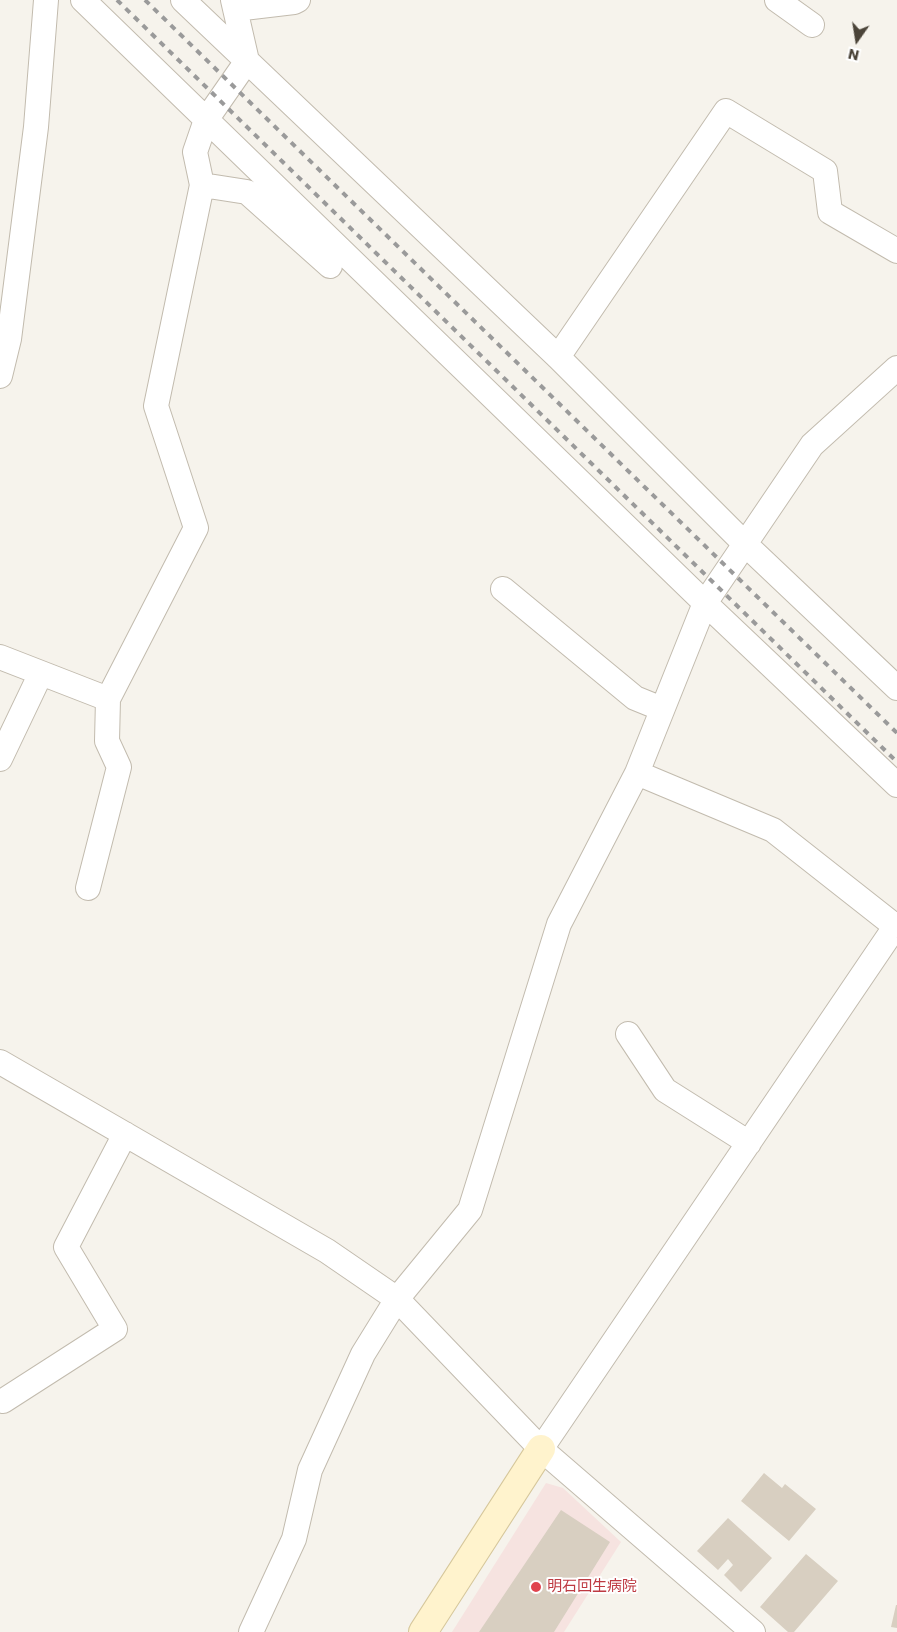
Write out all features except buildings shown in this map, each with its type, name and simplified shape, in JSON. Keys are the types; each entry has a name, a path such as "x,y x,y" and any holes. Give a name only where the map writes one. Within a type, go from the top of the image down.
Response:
{"street":[{"path":"0,376 9,339 36,127 46,0"},
{"path":"83,0 705,603 897,785"},
{"path":"183,0 558,358 745,544 897,688"},
{"path":"88,888 119,767 107,741 108,699 196,528 156,406 202,185 195,152 206,120 247,61 234,4 294,2 298,0"},
{"path":"777,0 812,25"},
{"path":"558,358 726,111 825,171 830,212 897,251"},
{"path":"202,185 247,192 330,266"},
{"path":"251,1632 294,1539 310,1470 363,1354 397,1299 470,1210 559,924 637,773 705,603 812,445 897,368"},
{"path":"503,589 635,698 662,709"},
{"path":"0,657 108,699"},
{"path":"0,760 42,673"},
{"path":"423,1632 541,1449 896,925 773,830 637,773"},
{"path":"628,1034 665,1090 748,1143"},
{"path":"0,1062 327,1251 397,1299 541,1449 753,1632"},
{"path":"3,1401 115,1329 66,1247 125,1134"}],"shaded area":[{"name":"明石回生病院","path":"546,1483 563,1488 621,1542 564,1632 452,1632"}],"railway":[{"path":"117,0 897,762"},
{"path":"145,0 897,733"}],"place":[{"name":"明石回生病院","path":"536,1587"}]}
